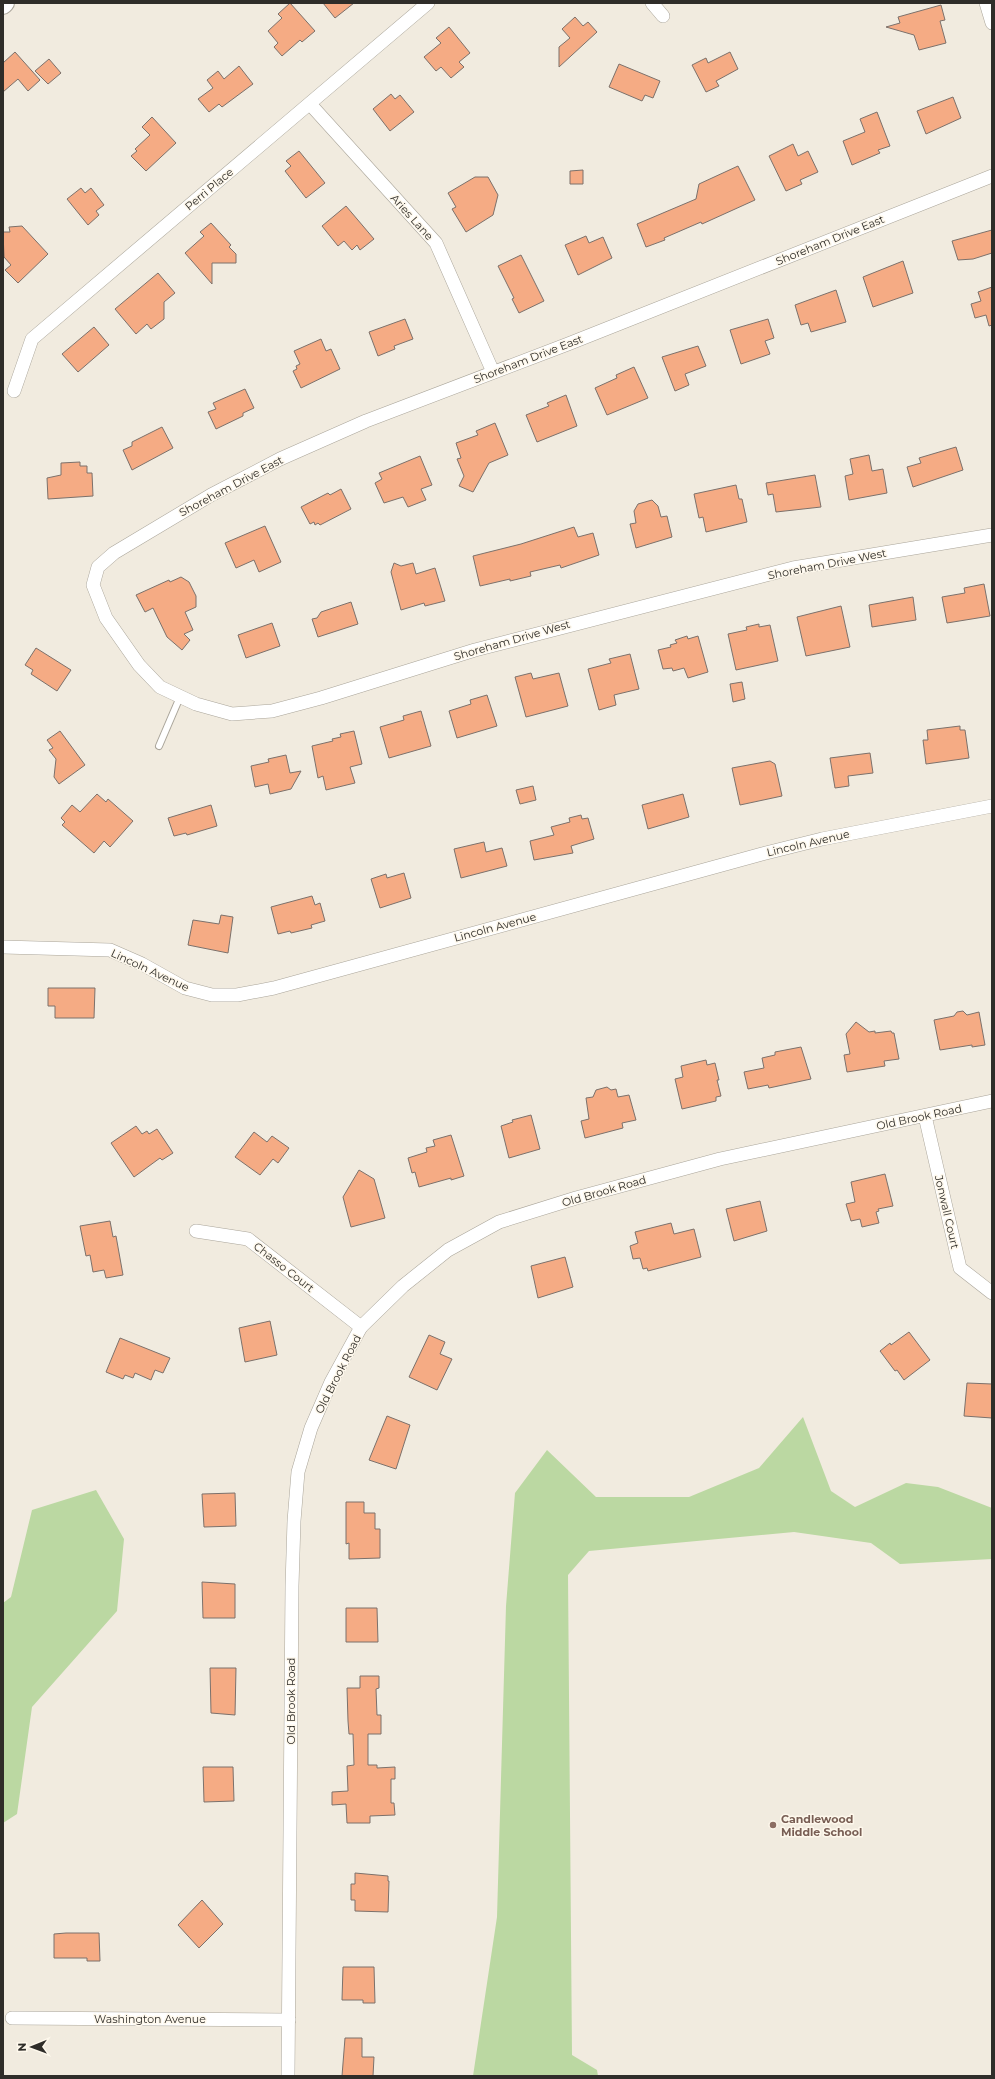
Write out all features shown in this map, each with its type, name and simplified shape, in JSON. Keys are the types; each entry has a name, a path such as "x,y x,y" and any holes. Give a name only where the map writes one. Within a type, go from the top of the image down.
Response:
{"street":[{"name":"Perri Place","path":"14,391 32,340 428,3"},
{"path":"652,3 663,16"},
{"path":"986,3 992,23"},
{"name":"Aries Lane","path":"310,104 436,243 493,372"},
{"name":"Shoreham Drive East","path":"93,585 98,567 114,553 211,495 280,459 366,421 992,176"},
{"name":"Shoreham Drive West","path":"93,585 106,618 139,665 160,687 196,704 232,714 272,711 321,698 475,650 793,568 992,536"},
{"name":"Lincoln Avenue","path":"3,947 110,950 186,988 212,995 237,995 274,988 770,852 822,839 992,806"},
{"name":"Old Brook Road","path":"288,2076 292,1586 298,1472 311,1428 331,1382 362,1327 403,1286 448,1250 499,1222 576,1198 720,1159 992,1101"},
{"name":"Jonwall Court","path":"925,1116 960,1268 992,1293"},
{"name":"Chasso Court","path":"196,1231 248,1239 362,1327"},
{"name":"Washington Avenue","path":"12,2018 289,2020"}],"lane":[{"path":"159,746 180,697"}],"green space":[{"path":"803,1417 831,1491 855,1507 906,1483 938,1487 992,1508 992,1559 900,1564 871,1543 794,1532 589,1551 568,1575 572,2055 597,2070 598,2076 473,2076 497,1917 506,1606 515,1493 547,1450 596,1497 689,1497 759,1468"},
{"path":"96,1490 124,1539 117,1611 32,1707 17,1814 3,1823 3,1603 11,1597 32,1510"}],"building":[{"path":"290,3 315,31 302,42 300,40 282,56 274,47 278,43 268,31 282,18 278,14"},
{"path":"323,3 354,3 335,18"},
{"path":"941,5 945,20 940,21 946,43 919,50 914,35 886,27 900,23 898,17"},
{"path":"575,17 583,26 588,22 597,32 559,67 559,47 570,38 562,29"},
{"path":"449,27 470,53 459,62 464,67 451,78 441,67 436,71 424,57 441,43 436,38"},
{"path":"15,52 40,80 28,91 18,79 3,92 3,63"},
{"path":"730,52 738,69 716,81 719,86 706,92 692,65 706,58 708,63"},
{"path":"49,59 61,73 48,84 35,71"},
{"path":"619,64 660,81 653,98 645,95 642,101 609,87"},
{"path":"239,66 253,84 222,107 219,104 209,112 198,99 213,88 207,80 218,71 224,79"},
{"path":"391,94 395,99 400,95 414,112 390,131 373,109"},
{"path":"953,97 961,118 926,134 917,111"},
{"path":"877,112 890,146 878,150 880,153 852,165 843,141 865,132 860,119"},
{"path":"152,117 176,143 146,171 131,156 137,151 135,149 150,135 142,127"},
{"path":"793,144 798,156 808,151 818,172 800,180 802,184 786,191 769,156"},
{"path":"299,151 325,183 306,198 285,171 291,166 286,161"},
{"path":"738,166 755,200 646,247 637,224 696,199 699,184"},
{"path":"583,170 583,184 570,184 570,171"},
{"path":"475,177 488,177 498,195 493,215 466,232 452,209 456,207 448,193"},
{"path":"81,188 85,193 91,188 104,205 96,211 99,215 88,225 67,199"},
{"path":"346,206 374,239 360,250 357,245 352,250 344,241 338,246 322,226"},
{"path":"211,223 231,245 229,247 236,254 236,263 212,263 212,284 185,253 204,236 200,232"},
{"path":"22,226 48,254 18,283 5,270 11,265 4,257 3,232 10,232 9,227"},
{"path":"992,230 992,253 973,259 958,260 952,241"},
{"path":"586,236 589,243 603,237 612,258 578,275 565,245"},
{"path":"521,255 544,301 519,313 512,299 514,298 498,266"},
{"path":"903,261 913,293 873,307 863,277"},
{"path":"158,273 175,293 164,302 164,319 151,329 147,324 136,334 115,309"},
{"path":"992,287 992,325 989,326 986,315 975,318 971,304 981,301 978,292"},
{"path":"836,290 846,322 811,332 808,323 801,325 795,305"},
{"path":"405,319 413,339 394,346 395,349 378,356 369,332"},
{"path":"768,319 774,338 765,341 770,354 741,364 730,330"},
{"path":"94,327 109,345 78,372 62,354"},
{"path":"321,339 326,351 331,349 340,369 301,388 293,371 297,369 296,366 300,364 294,351"},
{"path":"698,346 706,366 685,374 689,385 675,391 662,357"},
{"path":"634,367 648,398 607,415 595,388 617,378 616,375"},
{"path":"245,389 254,408 243,413 243,416 216,429 208,412 216,409 213,403"},
{"path":"566,395 577,426 537,442 526,415 549,406 547,403"},
{"path":"495,423 508,455 489,463 473,492 459,486 464,476 457,459 461,458 456,443 478,435 476,431"},
{"path":"162,427 173,448 132,470 123,450 132,446 132,442"},
{"path":"956,447 963,470 913,487 907,467 921,463 919,458"},
{"path":"869,455 872,471 883,469 887,493 849,500 845,476 853,474 850,459"},
{"path":"420,456 432,485 421,489 426,500 408,507 403,497 384,503 375,483 382,479 379,473"},
{"path":"80,462 80,466 87,466 87,473 92,473 93,496 48,499 47,478 61,475 61,463"},
{"path":"815,475 821,507 776,512 773,494 768,495 766,483"},
{"path":"736,485 739,499 742,499 747,522 706,532 703,517 699,518 694,494"},
{"path":"341,489 351,509 320,525 318,523 315,525 314,522 310,524 301,507 328,493 330,495"},
{"path":"652,500 658,506 661,517 667,516 672,537 636,548 630,524 636,523 634,511 638,504"},
{"path":"265,526 281,562 259,572 254,560 236,568 225,543"},
{"path":"574,527 578,537 593,533 599,555 561,568 560,565 530,572 531,576 480,586 473,556 521,544"},
{"path":"394,563 401,566 413,563 416,574 435,568 445,601 425,606 424,603 401,610 391,572"},
{"path":"181,577 189,582 196,596 196,607 185,612 193,630 184,634 190,640 182,650 167,637 153,608 145,612 136,595 169,580 170,582"},
{"path":"984,584 990,616 947,623 942,597 965,593 964,588"},
{"path":"913,597 916,620 872,627 869,605"},
{"path":"351,602 358,624 318,637 312,619 317,618 321,612"},
{"path":"841,606 850,647 806,656 797,617"},
{"path":"272,623 280,646 246,658 238,635"},
{"path":"759,624 759,627 770,625 778,661 736,670 728,634 747,630 746,627"},
{"path":"687,636 688,639 698,636 708,672 688,678 684,668 673,671 672,668 663,669 658,650 671,647 670,645 677,643 675,640"},
{"path":"36,648 71,670 57,691 31,674 33,670 25,665"},
{"path":"630,654 639,689 614,695 616,705 599,710 588,669 611,663 609,659"},
{"path":"531,673 533,679 559,673 568,706 526,717 515,677"},
{"path":"742,682 745,699 733,702 730,684"},
{"path":"487,695 497,726 457,738 449,711 471,704 470,700"},
{"path":"421,711 431,746 389,758 380,727 404,720 403,716"},
{"path":"960,726 960,730 965,730 969,758 926,764 923,740 928,740 927,730"},
{"path":"60,731 85,765 59,784 54,777 56,759 49,750 53,748 47,740"},
{"path":"354,731 362,764 350,767 355,783 326,790 323,776 318,778 312,746 333,741 332,739 341,737 340,734"},
{"path":"870,753 873,773 848,776 849,786 835,788 830,758"},
{"path":"286,755 290,773 301,771 291,789 270,794 268,784 255,787 251,766 269,762 268,759"},
{"path":"770,761 775,764 782,796 740,805 732,768"},
{"path":"533,786 536,800 520,804 516,790"},
{"path":"97,794 106,802 108,799 133,821 110,847 104,841 94,853 62,825 65,822 61,818 72,805 80,812"},
{"path":"683,794 689,817 648,829 642,805"},
{"path":"211,805 217,826 187,835 186,833 174,836 168,818"},
{"path":"581,815 582,819 588,818 594,839 571,846 573,853 534,860 530,841 554,835 551,827 570,822 569,818"},
{"path":"484,842 486,852 502,848 507,866 461,878 454,849"},
{"path":"404,873 411,898 380,908 371,879 386,874 387,878"},
{"path":"312,896 315,905 320,903 325,921 311,925 312,928 291,933 290,931 278,934 271,907"},
{"path":"221,915 233,917 228,953 188,945 193,920 219,924"},
{"path":"48,988 95,988 94,1018 55,1018 55,1006 48,1006"},
{"path":"963,1011 967,1015 979,1012 985,1045 972,1047 972,1045 940,1050 934,1020 954,1016 957,1012"},
{"path":"856,1022 869,1032 875,1031 875,1033 891,1031 894,1033 899,1059 884,1061 885,1066 847,1072 844,1055 850,1054 846,1034"},
{"path":"801,1047 811,1079 769,1088 768,1085 748,1089 744,1072 764,1068 762,1058 775,1055 775,1052"},
{"path":"706,1060 707,1065 715,1063 721,1096 716,1097 716,1101 682,1109 675,1079 683,1077 681,1066"},
{"path":"607,1087 611,1090 616,1089 618,1097 629,1095 636,1120 622,1123 623,1128 585,1138 581,1121 589,1119 586,1098 593,1097 596,1090"},
{"path":"531,1115 540,1149 509,1158 501,1126 513,1122 512,1120"},
{"path":"136,1126 142,1134 147,1131 149,1134 157,1129 173,1153 162,1160 160,1158 134,1177 111,1143"},
{"path":"254,1132 267,1142 272,1136 289,1148 278,1163 273,1159 260,1175 235,1157"},
{"path":"451,1135 464,1176 419,1187 415,1172 412,1173 408,1158 427,1152 426,1148 435,1146 433,1140"},
{"path":"359,1170 374,1179 385,1218 351,1227 343,1197"},
{"path":"885,1174 893,1206 878,1209 879,1211 876,1212 879,1223 862,1227 860,1219 851,1221 846,1204 855,1202 851,1182"},
{"path":"760,1201 767,1231 734,1241 726,1209"},
{"path":"110,1221 113,1237 116,1236 123,1275 106,1278 104,1270 93,1272 90,1255 86,1256 80,1226"},
{"path":"671,1223 674,1234 694,1229 701,1257 648,1271 647,1268 643,1269 640,1258 633,1259 630,1246 638,1243 635,1232"},
{"path":"565,1257 573,1287 538,1298 531,1266"},
{"path":"270,1321 277,1355 245,1362 239,1328"},
{"path":"909,1332 930,1360 904,1380 880,1351 890,1343 891,1345"},
{"path":"429,1335 445,1342 440,1354 452,1359 437,1390 409,1377"},
{"path":"120,1338 170,1358 163,1373 155,1370 151,1380 135,1373 133,1378 125,1375 123,1379 106,1372"},
{"path":"967,1383 992,1384 992,1418 964,1416"},
{"path":"387,1416 410,1425 396,1469 369,1460"},
{"path":"235,1493 236,1526 204,1527 202,1494"},
{"path":"346,1502 364,1502 364,1513 375,1513 375,1529 380,1529 380,1558 349,1559 349,1543 346,1544"},
{"path":"202,1582 235,1584 235,1618 203,1618"},
{"path":"346,1608 377,1608 378,1642 346,1642"},
{"path":"210,1668 236,1668 235,1715 211,1713"},
{"path":"360,1676 379,1676 379,1688 376,1689 377,1715 381,1715 381,1734 368,1734 368,1765 377,1765 377,1768 395,1767 395,1779 391,1779 391,1803 394,1803 395,1815 370,1816 370,1823 347,1823 346,1804 332,1805 332,1792 348,1791 347,1766 354,1765 353,1734 349,1734 347,1688 360,1688"},
{"path":"203,1767 233,1767 234,1801 204,1802"},
{"path":"355,1873 388,1876 388,1912 355,1911 355,1900 351,1900 351,1884 355,1884"},
{"path":"202,1900 223,1924 199,1948 178,1925"},
{"path":"99,1933 100,1961 87,1961 87,1958 54,1958 54,1934"},
{"path":"343,1967 374,1967 375,2003 363,2003 363,2000 342,2000"},
{"path":"345,2038 362,2038 362,2057 374,2057 373,2076 342,2076"}],"place":[{"name":"Candlewood Middle School","path":"773,1825"}]}
